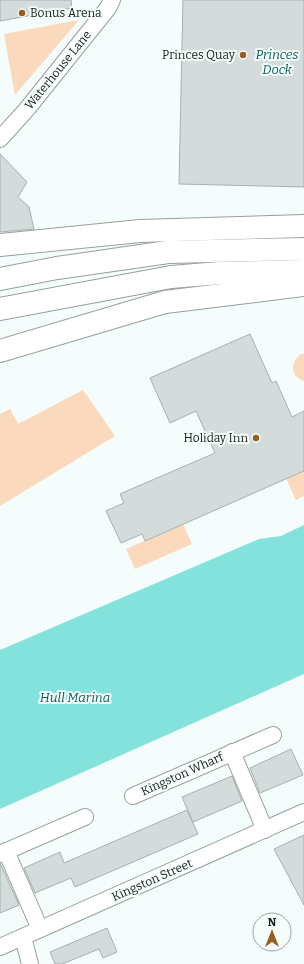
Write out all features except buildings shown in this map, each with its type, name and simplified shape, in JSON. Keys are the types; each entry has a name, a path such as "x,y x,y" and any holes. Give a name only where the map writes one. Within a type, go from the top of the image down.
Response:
{"highway":[{"path":"0,245 140,231 304,226"},
{"path":"0,279 57,268 168,252 304,249"},
{"path":"0,309 171,277 220,273 304,271"},
{"path":"0,351 164,302 304,285"}],"street":[{"name":"Waterhouse Lane","path":"0,139 108,8 112,0"},
{"name":"Kingston Wharf","path":"133,796 273,735"},
{"name":"Kingston Wharf","path":"232,752 265,830"},
{"name":"Kingston Street","path":"0,947 304,812"},
{"path":"40,929 3,853 85,817"},
{"path":"23,937 30,964"}],"shaded area":[{"path":"79,20 15,95 4,34"},
{"path":"304,354 304,381 296,376 293,369 293,365 297,357"},
{"path":"83,390 115,436 0,506 0,414 10,409 18,424"},
{"path":"304,471 304,496 296,500 287,479"},
{"path":"183,524 192,544 135,569 126,549"}],"water":[{"name":"Hull Marina","path":"304,525 304,674 0,809 0,650 259,539 281,536"}],"place":[{"name":"Bonus Arena","path":"22,13"},
{"name":"Princes Quay","path":"243,55"},
{"name":"Holiday Inn","path":"256,438"}],"water label":[{"name":"Princes Dock","path":"277,62"}]}
